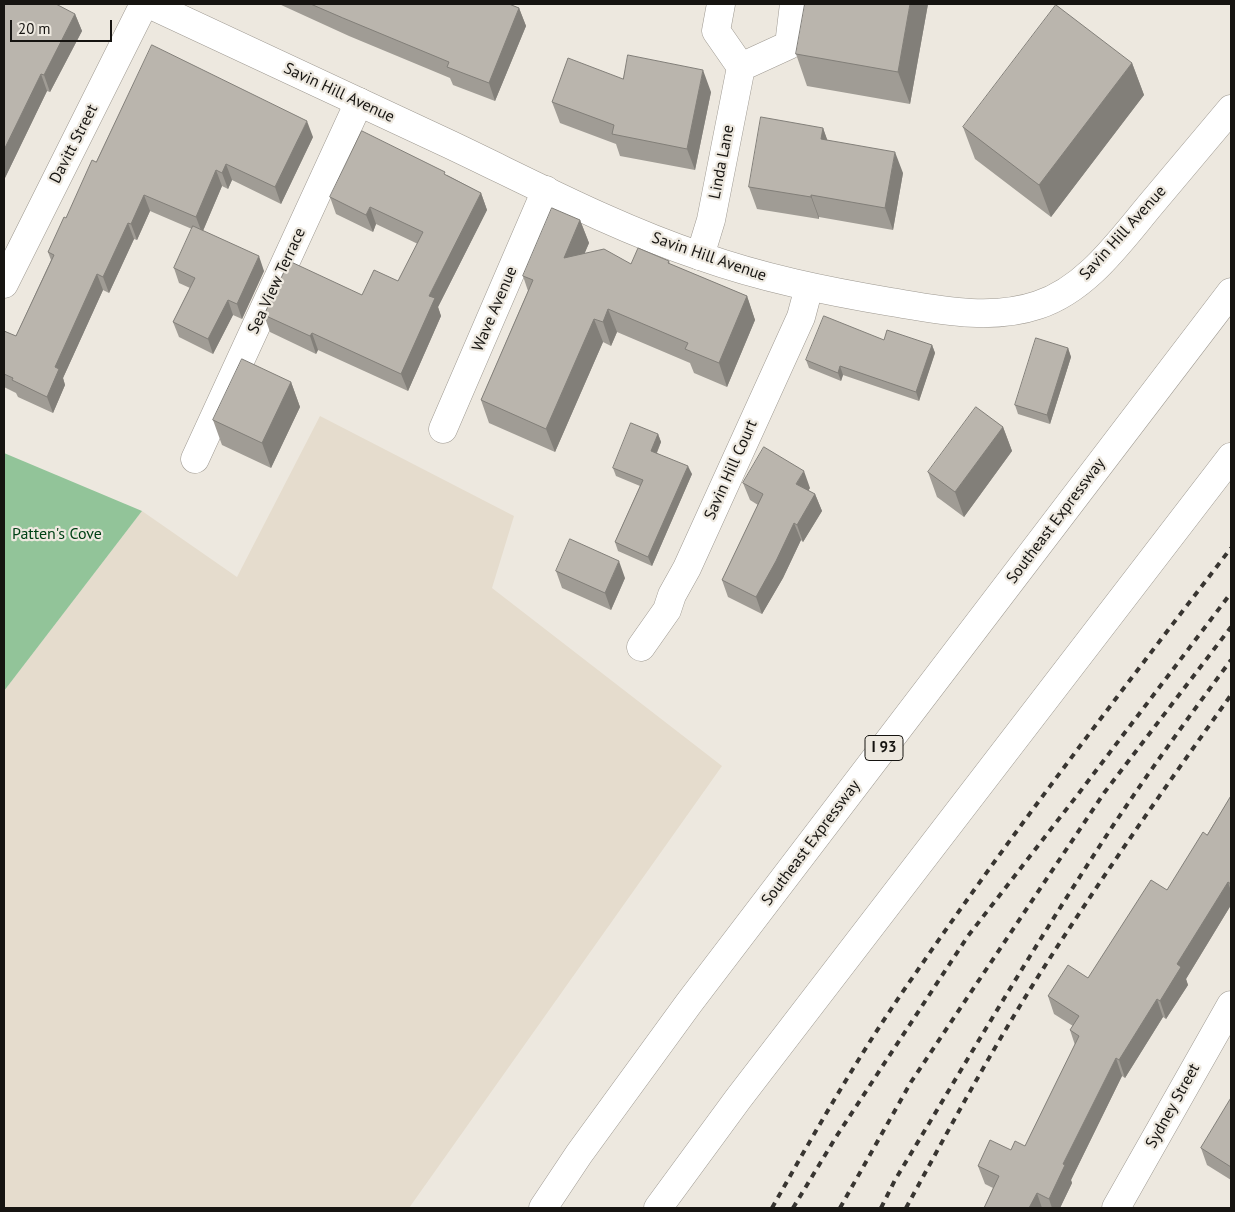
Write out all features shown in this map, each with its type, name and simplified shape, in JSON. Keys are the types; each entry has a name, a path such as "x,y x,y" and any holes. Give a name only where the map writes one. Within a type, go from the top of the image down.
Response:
{"main road":[{"name":"Davitt Street","path":"4,284 144,4"},
{"name":"Savin Hill Avenue","path":"149,4 546,190 644,234 700,256 760,275 809,287 924,308 997,313 1039,305 1059,296 1094,269 1110,252 1231,109"},
{"path":"722,4 716,31 741,67 789,46 794,4"},
{"name":"Linda Lane","path":"700,256 711,220 741,67"},
{"name":"Sea View Terrace","path":"194,459 359,102"},
{"name":"Wave Avenue","path":"443,429 546,190"},
{"name":"Savin Hill Court","path":"641,647 667,610 672,595 687,568 801,316 809,287"},
{"name":"Southeast Expressway","path":"543,1208 584,1146 689,1003 1231,292"},
{"path":"658,1208 749,1084 1231,457"},
{"name":"Sydney Street","path":"1116,1208 1231,1005"}],"shaded area":[{"path":"320,416 514,516 492,588 722,766 409,1208 4,1208 4,691 142,511 237,577"}],"green space":[{"name":"Patten's Cove","path":"4,453 142,511 4,691"}],"building":[{"path":"4,4 56,4 75,14 44,75 41,74 4,150"},
{"path":"311,4 509,4 519,8 489,83 447,67 449,62"},
{"path":"805,4 910,4 898,72 796,54"},
{"path":"1056,5 1132,63 1039,185 963,127"},
{"path":"152,45 307,121 275,187 226,164 222,173 216,170 196,217 144,195 131,224 128,223 103,277 97,274 55,367 59,369 47,397 12,380 13,378 4,374 4,331 16,336 54,255 48,252 64,217 66,218 92,160 96,162"},
{"path":"628,55 703,70 687,149 612,134 614,125 552,102 568,58 623,79"},
{"path":"761,117 823,128 821,139 895,152 885,208 811,195 811,197 749,187"},
{"path":"362,131 445,172 444,174 481,193 429,296 435,298 401,374 312,333 310,336 264,315 289,261 362,295 374,270 398,281 423,232 370,207 366,215 330,197"},
{"path":"552,208 580,220 564,258 604,249 631,264 638,248 669,261 668,263 747,296 719,363 685,349 688,343 608,309 603,322 594,319 546,429 481,400 533,280 523,276"},
{"path":"193,226 259,256 237,304 228,300 208,339 173,322 195,278 174,268"},
{"path":"824,316 884,340 887,330 932,345 916,392 840,366 838,373 806,360"},
{"path":"1036,338 1068,348 1047,415 1015,405"},
{"path":"242,359 291,382 262,443 213,420"},
{"path":"976,407 1003,427 955,492 928,472"},
{"path":"631,423 658,434 651,451 688,466 648,557 615,542 643,480 613,468"},
{"path":"764,447 804,471 796,484 815,494 797,525 794,523 756,597 722,580 763,494 743,483"},
{"path":"570,539 619,561 605,593 556,571"},
{"path":"1231,796 1231,884 1228,882 1177,964 1181,967 1160,1001 1157,999 1119,1060 1116,1058 1063,1164 1065,1165 1049,1199 1037,1193 1029,1208 984,1208 999,1176 978,1166 990,1140 1011,1150 1015,1141 1025,1146 1079,1036 1070,1030 1079,1016 1048,996 1068,965 1088,978 1151,880 1167,890 1203,832 1207,835"},
{"path":"1231,1098 1231,1167 1201,1148"}],"railway":[{"path":"772,1208 857,1062 951,922 1110,707 1231,548"},
{"path":"793,1208 836,1137 968,936 1231,593"},
{"path":"840,1208 911,1082 1104,793 1231,627"},
{"path":"881,1208 895,1180 991,1020 1107,835 1176,734 1231,660"},
{"path":"906,1208 988,1060 1041,972 1110,867 1231,695"}]}
